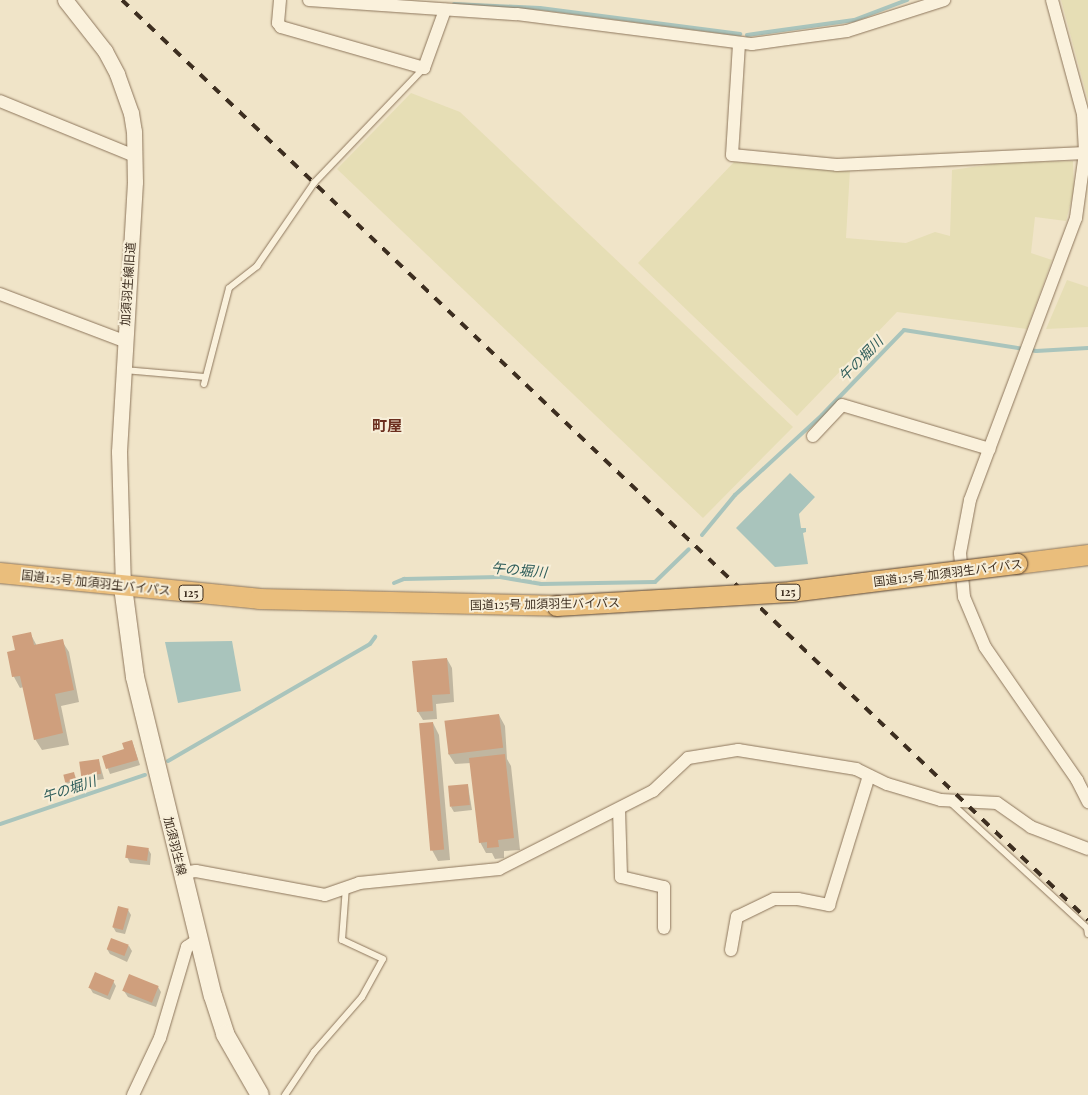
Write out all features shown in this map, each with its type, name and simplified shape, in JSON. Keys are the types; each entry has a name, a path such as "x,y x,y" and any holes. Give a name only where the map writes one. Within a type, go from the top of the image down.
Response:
{"highway":[{"name":"国道125号 加須羽生バイパス","path":"0,573 122,587 333,602 557,606 791,592 1088,555"}],"main road":[{"name":"加須羽生線","path":"122,587 135,677 199,939 225,1034 260,1095"}],"street":[{"name":"加須羽生線旧道","path":"65,0 94,35 117,74 131,113 135,156 119,452 122,587"},
{"path":"280,0 278,23 281,27 424,68 445,10"},
{"path":"309,0 517,14 739,44 847,31 925,3 944,0"},
{"path":"1052,0 1079,93 1085,153 1076,218 970,500 960,553 964,597 985,647 1077,780 1088,802"},
{"path":"739,44 732,156 838,165 1085,153"},
{"path":"0,101 135,156"},
{"path":"0,294 124,341"},
{"path":"813,436 842,405 990,449"},
{"path":"182,873 196,871 325,895 360,883 499,869 653,791 688,758 738,750 856,769 887,784 950,802 996,804 1031,828 1088,849"},
{"path":"731,950 737,917 774,899 798,898 829,905 869,776"},
{"path":"619,809 621,877 664,887 664,928"},
{"path":"133,1095 160,1038 187,947 199,939"}],"lane":[{"path":"123,370 205,381 229,288 257,266 314,184 424,68"},
{"path":"950,802 1086,928 1088,934"},
{"path":"286,1095 314,1052 362,997 383,959 342,940 346,887"}],"shaded area":[{"path":"1061,0 1088,0 1088,100"},
{"path":"411,93 460,112 793,427 703,518 337,169"},
{"path":"1073,161 1074,190 1066,221 1035,217 1031,253 1052,260 1027,329 897,312 797,416 638,263 734,162 850,170 846,238 906,243 935,232 950,236 952,170 1001,163"},
{"path":"1067,280 1088,287 1088,327 1046,329"}],"water":[{"path":"790,473 815,497 799,514 801,528 806,528 806,532 803,533 808,564 775,567 736,528"},
{"path":"232,641 241,691 178,703 165,642"}],"building":[{"path":"31,632 34,645 63,639 74,690 55,694 63,733 34,740 20,676 12,677 7,652 15,650 12,636"},
{"path":"447,658 450,694 432,695 433,711 417,712 412,661"},
{"path":"499,714 503,748 449,754 444,721"},
{"path":"433,722 444,850 430,851 419,723"},
{"path":"132,740 138,760 106,769 102,756 124,749 122,743"},
{"path":"505,754 514,838 498,840 499,847 487,848 487,842 479,843 469,758"},
{"path":"99,759 101,774 81,777 79,762"},
{"path":"74,772 76,780 65,782 63,775"},
{"path":"468,784 470,805 450,807 448,786"},
{"path":"127,845 149,848 147,861 125,858"},
{"path":"118,906 129,909 123,930 112,927"},
{"path":"111,938 129,945 124,956 107,949"},
{"path":"95,972 114,980 108,996 88,988"},
{"path":"129,974 159,986 152,1003 122,991"}],"waterway":[{"path":"747,35 854,20 907,0"},
{"path":"454,4 540,8 740,34"},
{"name":"午の堀川","path":"702,535 735,495 822,415 904,330 1036,351 1088,348"},
{"name":"午の堀川","path":"394,583 404,579 500,577 541,584 655,582 689,549"},
{"name":"午の堀川","path":"168,761 370,644 375,637"},
{"name":"午の堀川","path":"0,824 145,775"}],"railway":[{"path":"122,0 1088,920"}],"district":[{"name":"町屋","path":"387,426"}]}
